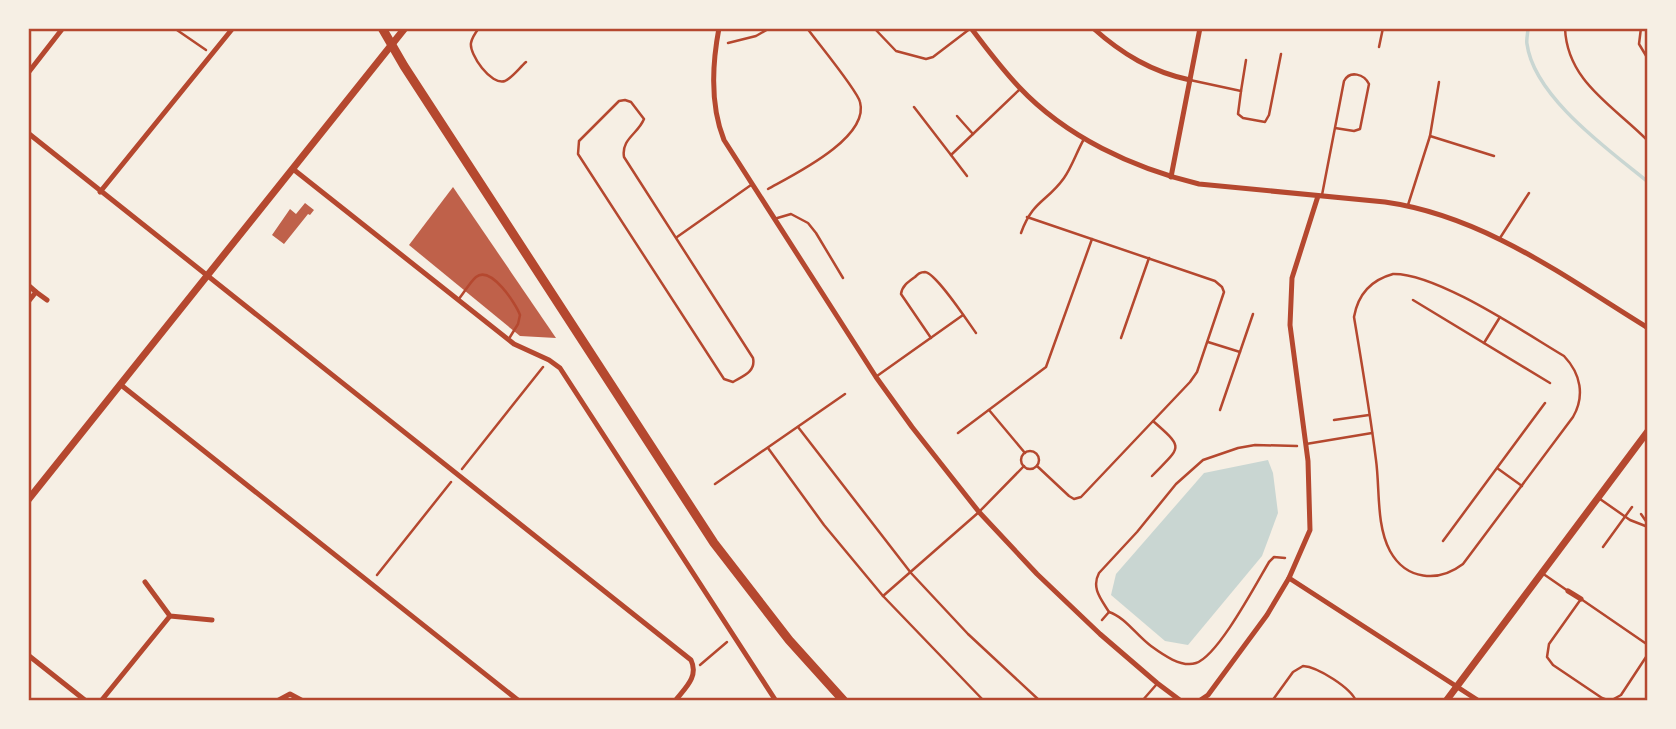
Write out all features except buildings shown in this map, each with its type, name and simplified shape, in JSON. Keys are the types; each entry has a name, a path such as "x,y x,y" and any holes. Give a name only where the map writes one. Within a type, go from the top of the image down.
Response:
{"main road":[{"path":"382,28 411,77 714,543 789,640 844,701"}],"street":[{"path":"28,73 62,28"},
{"path":"100,192 233,28"},
{"path":"28,500 405,28"},
{"path":"719,28 713,81 718,122 729,150 876,377 979,512 1037,574 1116,648 1181,701"},
{"path":"971,28 1020,88 1085,139 1122,158 1171,177 1199,184 1408,205 1460,220 1500,238 1648,328"},
{"path":"1093,28 1147,67 1190,80"},
{"path":"1171,177 1200,28"},
{"path":"28,133 691,660 695,670 692,680 675,701"},
{"path":"293,169 508,340 560,368 776,701"},
{"path":"1199,701 1208,695 1267,615 1289,578 1310,530 1290,325 1291,287 1320,196"},
{"path":"28,285 47,300"},
{"path":"28,302 36,292"},
{"path":"121,385 519,701"},
{"path":"1446,701 1648,431"},
{"path":"1289,578 1479,701"},
{"path":"145,582 170,616 212,620"},
{"path":"1568,590 1581,599"},
{"path":"101,701 170,616"},
{"path":"28,655 86,701"},
{"path":"277,701 290,694 303,701"}],"lane":[{"path":"479,28 471,42 471,49 492,79 500,82 506,80 526,62"},
{"path":"874,28 893,50 929,59 971,28"},
{"path":"1298,28 1312,28"},
{"path":"1379,47 1383,28"},
{"path":"1641,28 1639,44 1648,59"},
{"path":"1246,60 1238,114 1243,118 1265,122 1269,115 1281,54"},
{"path":"1320,196 1346,76 1363,76 1369,84 1360,129 1354,131 1335,128"},
{"path":"1190,80 1241,91"},
{"path":"1408,205 1430,136 1439,82"},
{"path":"951,155 1020,88"},
{"path":"619,101 631,102 644,119 625,144 624,157 677,237 753,358 752,370 733,383 724,380 578,154 579,141 619,101"},
{"path":"914,107 967,176"},
{"path":"957,116 973,134"},
{"path":"1430,136 1494,156"},
{"path":"1020,233 1027,216 1065,177 1074,155 1085,139"},
{"path":"677,237 751,185"},
{"path":"1500,238 1529,193"},
{"path":"774,219 791,214 808,223 843,278"},
{"path":"1027,216 1214,281 1222,287 1224,296 1197,372 1190,382 1077,499 1069,496 1037,466"},
{"path":"958,433 1046,367 1092,239"},
{"path":"1121,338 1149,258"},
{"path":"931,338 901,294 902,288 919,273 924,272 933,276 976,333"},
{"path":"1393,274 1410,275 1476,303 1564,356 1573,366 1581,395 1573,417 1463,564 1443,575 1430,578 1399,562 1386,541 1369,415 1354,317 1359,299 1370,285 1393,274"},
{"path":"458,300 477,276 489,275 495,279 520,315 508,340"},
{"path":"1413,300 1550,383"},
{"path":"1220,410 1254,314"},
{"path":"876,377 963,315"},
{"path":"1484,342 1500,317"},
{"path":"1208,341 1240,352"},
{"path":"715,484 845,394"},
{"path":"1443,541 1545,402"},
{"path":"989,410 1025,453"},
{"path":"1334,420 1369,415"},
{"path":"1152,476 1172,455 1176,445 1174,439 1153,421"},
{"path":"798,426 911,572 968,634 1040,701"},
{"path":"1302,445 1372,433"},
{"path":"768,448 824,525 883,596 984,701"},
{"path":"1029,451 1037,454 1037,466 1030,469 1024,466 1021,459 1025,453 1029,451"},
{"path":"883,596 979,512 1024,466"},
{"path":"1497,468 1522,486"},
{"path":"1598,498 1625,517 1648,526"},
{"path":"1603,547 1632,507"},
{"path":"1641,514 1648,526"},
{"path":"1542,573 1568,590"},
{"path":"1648,645 1581,599 1549,644 1548,657 1553,665 1610,701 1621,695 1648,654"},
{"path":"1272,701 1293,672 1303,666 1314,668 1350,691 1356,701"},
{"path":"1142,701 1157,683"}],"path":[{"path":"174,28 212,54"},
{"path":"728,43 756,36 770,28"},
{"path":"768,189 834,149 856,128 861,116 859,98 807,28"},
{"path":"1565,28 1569,57 1580,77 1648,141"},
{"path":"1285,558 1275,557 1269,562 1220,640 1195,664 1185,664 1163,653 1135,633 1119,617 1109,612 1096,590 1095,581 1099,573 1137,532 1169,491 1196,466 1212,456 1238,447 1302,445"},
{"path":"1102,620 1109,612"},
{"path":"695,670 734,636"}],"shaded area":[{"path":"1268,460 1273,473 1278,513 1262,556 1188,645 1165,641 1111,595 1116,574 1204,473"}],"waterway":[{"path":"1528,28 1527,42 1533,64 1558,103 1594,138 1648,182"}]}
